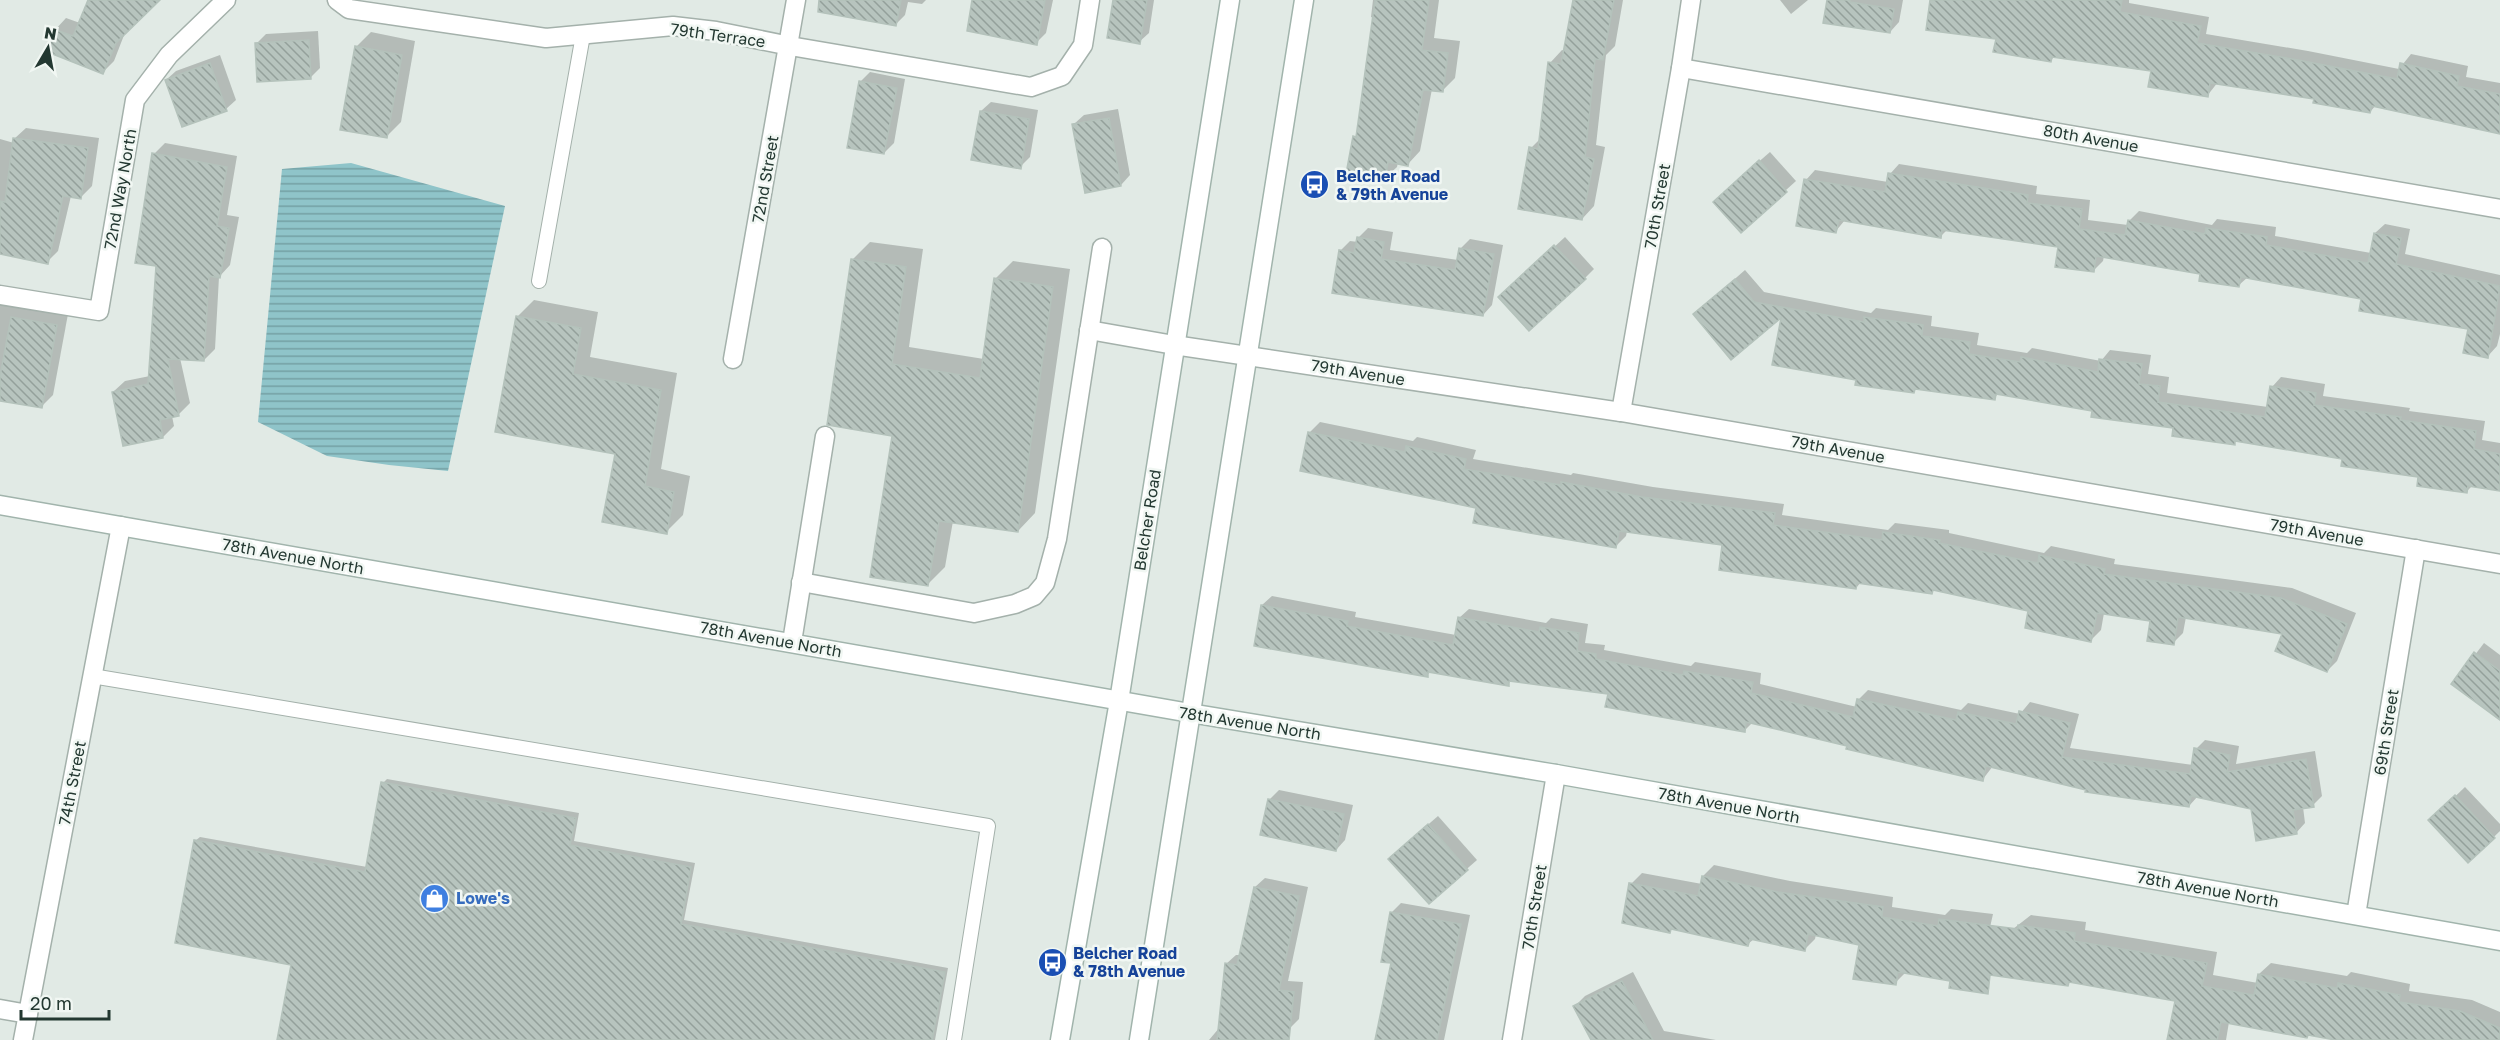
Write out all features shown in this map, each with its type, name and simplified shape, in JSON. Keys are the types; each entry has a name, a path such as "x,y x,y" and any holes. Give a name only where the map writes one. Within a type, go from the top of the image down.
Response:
{"street":[{"name":"72nd Way North","path":"0,294 99,311 135,100 169,55 226,0"},
{"name":"79th Terrace","path":"337,0 349,9 546,38 673,26 716,31 790,46 1031,87 1062,76 1083,45 1090,0"},
{"name":"72nd Street","path":"733,358 790,46 796,0"},
{"name":"Belcher Road","path":"1060,1040 1119,701 1230,0"},
{"path":"1139,1040 1305,0"},
{"name":"70th Street","path":"1621,412 1691,0"},
{"name":"80th Avenue","path":"1681,68 2500,209"},
{"path":"801,582 974,613 1015,604 1034,596 1045,583 1057,539 1102,248"},
{"name":"79th Avenue","path":"1089,330 1174,345 1621,412 2500,564"},
{"path":"792,642 825,436"},
{"name":"78th Avenue North","path":"0,505 1119,701 1556,774 2500,941"},
{"name":"74th Street","path":"23,1040 121,526"},
{"name":"69th Street","path":"2356,915 2416,549"},
{"name":"70th Street","path":"1512,1040 1556,774"},
{"path":"0,1009 28,1014"}],"lane":[{"path":"539,281 583,35"},
{"path":"92,676 988,826 954,1040"}],"water":[{"path":"351,163 505,206 448,471 327,456 258,422 282,169"}],"building":[{"path":"88,0 160,0 116,43 103,74 45,51 53,29 73,36"},
{"path":"819,0 901,0 896,26 818,12"},
{"path":"972,0 1045,0 1037,45 967,31"},
{"path":"1113,0 1147,0 1140,44 1107,38"},
{"path":"1375,0 1429,0 1422,50 1448,53 1443,92 1423,90 1408,166 1388,162 1385,181 1346,174 1353,136 1356,137"},
{"path":"1573,0 1614,0 1603,60 1595,59 1585,157 1594,159 1582,220 1518,209 1529,147 1538,149 1548,62 1561,64"},
{"path":"1827,0 1850,0 1850,2 1894,9 1890,33 1823,23"},
{"path":"1930,0 2122,0 2120,12 2201,26 2197,43 2397,79 2400,63 2459,76 2457,86 2500,94 2500,134 2372,106 2370,113 2313,103 2314,99 2210,83 2208,97 2148,87 2151,71 2052,57 2051,62 1993,52 1996,39 1926,30"},
{"path":"309,40 311,79 257,82 255,43"},
{"path":"355,46 402,55 387,138 340,130"},
{"path":"210,63 227,111 182,127 165,80"},
{"path":"859,81 897,88 884,154 847,148"},
{"path":"980,111 1029,119 1021,169 971,160"},
{"path":"1109,118 1121,186 1085,193 1072,124"},
{"path":"13,138 88,148 81,199 63,196 48,264 0,254 0,201 5,202"},
{"path":"152,153 227,167 217,226 229,228 220,278 209,276 204,361 168,359 179,416 160,420 163,438 123,446 112,392 148,384 156,266 135,263"},
{"path":"1759,160 1787,192 1741,233 1713,202"},
{"path":"1888,173 2028,195 2027,203 2082,209 2079,229 2125,235 2128,220 2205,234 2206,228 2267,237 2266,245 2368,263 2374,233 2401,238 2396,264 2500,286 2488,358 2463,353 2468,329 2359,311 2361,299 2241,277 2239,287 2199,281 2200,274 2096,256 2094,272 2055,267 2058,247 1942,230 1941,238 1839,220 1836,233 1796,226 1804,179 1885,192"},
{"path":"1357,237 1384,242 1381,259 1455,270 1459,248 1494,254 1483,316 1332,293 1339,250 1354,253"},
{"path":"1554,245 1586,279 1529,331 1498,297"},
{"path":"851,259 906,267 892,364 980,378 994,278 1053,287 1018,532 939,521 928,586 870,577 892,436 827,425"},
{"path":"1735,279 1754,302 1864,322 1864,317 1923,325 1922,336 1970,342 1969,354 2020,362 2021,357 2098,372 2099,359 2142,364 2139,384 2160,386 2158,402 2265,417 2270,386 2316,393 2314,405 2401,417 2400,420 2476,431 2474,449 2500,454 2500,491 2468,486 2467,493 2417,486 2418,477 2341,466 2342,459 2235,441 2235,445 2172,436 2173,428 2091,417 2092,411 1996,394 1995,400 1915,389 1914,393 1855,385 1856,380 1772,365 1781,318 1731,360 1693,314"},
{"path":"516,316 581,328 573,374 661,390 645,486 674,492 667,534 602,522 615,454 495,432"},
{"path":"11,317 57,325 42,408 0,401 0,376"},
{"path":"1308,432 1405,452 1406,446 1466,459 1464,469 1561,485 1561,482 1642,497 1775,513 1773,525 1882,540 1883,532 1940,540 1939,543 2038,563 2039,555 2105,569 2104,574 2281,598 2347,624 2327,672 2275,651 2282,634 2178,617 2174,645 2147,641 2150,621 2097,613 2091,642 2025,628 2028,611 1933,590 1932,594 1857,583 1856,589 1719,570 1722,545 1619,531 1616,548 1473,523 1476,508 1300,471"},
{"path":"1261,605 1348,621 1347,626 1453,645 1458,617 1539,632 1540,627 1579,633 1577,651 1596,654 1596,659 1683,675 1684,671 1753,682 1751,693 1853,717 1857,699 1956,720 1958,712 2016,724 2019,711 2070,723 2062,757 2190,774 2194,748 2230,755 2227,772 2306,759 2314,807 2293,810 2297,834 2256,841 2251,809 2191,796 2189,807 2085,792 2086,790 1986,766 1983,781 1846,749 1847,746 1746,722 1745,732 1605,707 1608,694 1509,681 1509,686 1428,672 1428,677 1254,646"},
{"path":"2474,652 2500,671 2500,720 2451,684"},
{"name":"Lowe's","path":"381,782 576,818 570,845 691,867 681,924 945,972 932,1040 277,1040 291,965 175,943 194,840 365,872"},
{"path":"2455,795 2495,838 2468,863 2428,820"},
{"path":"1268,799 1344,814 1336,851 1260,835"},
{"path":"1428,824 1468,870 1429,904 1388,859"},
{"path":"1702,876 1778,892 1883,907 1882,917 1938,926 1939,919 2018,929 2018,925 2075,933 2074,941 2207,963 2202,986 2254,995 2258,974 2337,988 2338,983 2400,995 2399,1002 2460,1011 2500,1028 2500,1040 2335,1040 2308,1035 2307,1038 2221,1022 2217,1040 2167,1040 2175,1001 2069,982 2068,986 1990,975 1988,994 1949,988 1950,981 1898,972 1896,985 1853,979 1859,945 1808,934 1805,951 1750,939 1748,946 1671,929 1670,933 1622,923 1629,883 1698,896"},
{"path":"1254,887 1299,896 1279,990 1294,992 1289,1040 1217,1040 1225,963 1237,965"},
{"path":"1390,912 1461,924 1437,1040 1375,1040 1391,963 1381,962"},
{"path":"1622,981 1653,1040 1591,1040 1573,1006"}],"place":[{"name":"Belcher Road & 79th Avenue","path":"1315,185"},
{"name":"Lowe's","path":"435,898"},
{"name":"Belcher Road & 78th Avenue","path":"1052,962"}]}
